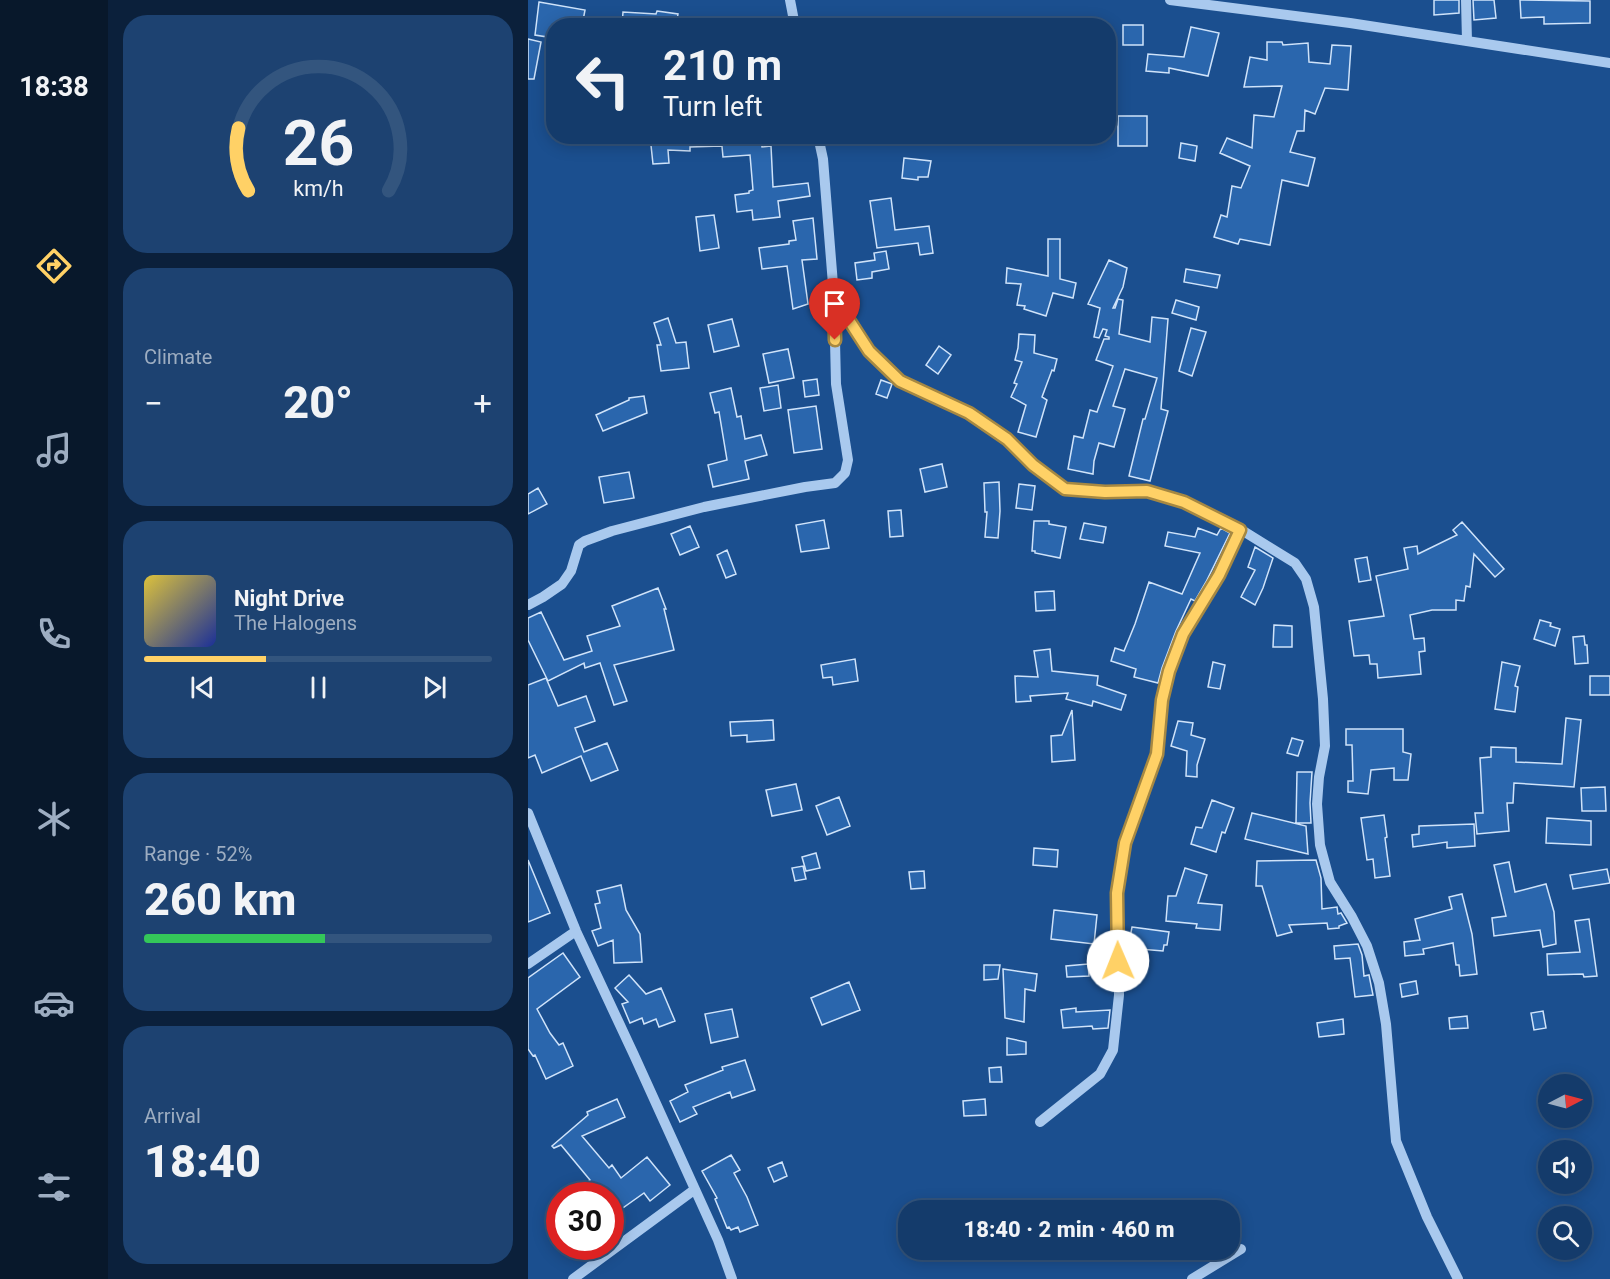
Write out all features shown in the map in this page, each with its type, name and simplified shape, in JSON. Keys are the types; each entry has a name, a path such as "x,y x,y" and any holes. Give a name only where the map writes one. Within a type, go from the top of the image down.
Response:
{"street":[{"path":"790,0 793,18"},
{"path":"1170,0 1254,10 1610,63"},
{"path":"1466,0 1467,41"},
{"path":"528,605 562,584 571,571 579,545 585,541 612,531 704,507 835,483 845,473 848,460 836,384 834,297 823,159 820,144"},
{"path":"834,297 869,351 900,381 969,413 1007,439 1033,465 1065,489 1105,492 1147,491 1184,502 1240,530 1295,563 1306,579 1314,607 1323,699 1325,746 1317,804 1320,845 1330,882 1367,946 1379,983 1386,1024 1396,1141 1427,1217 1458,1279"},
{"path":"1040,1122 1100,1074 1113,1050 1119,995 1117,893 1125,843 1157,754 1162,700 1169,671 1183,634 1219,575 1240,530"},
{"path":"528,813 576,931 718,1240 732,1279"},
{"path":"528,964 576,931"},
{"path":"573,1279 694,1190"},
{"path":"1192,1279 1241,1249"}],"building":[{"path":"1434,0 1459,0 1459,13 1434,15"},
{"path":"1473,0 1494,0 1496,18 1474,20"},
{"path":"1520,0 1590,1 1590,23 1544,24 1544,17 1521,18"},
{"path":"539,2 585,10 584,18 546,18 546,37 535,35"},
{"path":"657,11 678,14 677,18 623,18 623,12 656,14"},
{"path":"1123,25 1143,25 1143,45 1123,45"},
{"path":"1191,27 1219,33 1208,76 1169,68 1169,73 1146,71 1148,54 1184,57"},
{"path":"528,39 541,42 534,79 528,79"},
{"path":"1267,42 1282,42 1283,45 1308,43 1309,62 1330,64 1332,45 1351,46 1348,90 1325,88 1315,114 1305,110 1304,131 1297,131 1290,152 1315,158 1308,186 1282,180 1270,245 1240,239 1238,244 1214,237 1221,215 1227,217 1232,186 1241,188 1250,166 1220,153 1227,138 1252,148 1254,115 1274,117 1282,86 1244,87 1250,57 1267,60"},
{"path":"1118,116 1147,116 1147,146 1118,146"},
{"path":"1181,143 1197,146 1195,161 1179,158"},
{"path":"651,144 721,144 721,146 690,147 690,151 668,150 669,163 653,164"},
{"path":"722,144 771,146 773,187 808,183 810,196 778,201 780,217 753,220 752,210 737,212 735,195 749,193 753,190 750,155 723,157"},
{"path":"904,158 931,161 928,177 918,177 918,180 902,178"},
{"path":"891,198 895,230 929,226 933,253 920,255 918,243 877,248 870,201"},
{"path":"714,215 719,248 700,251 696,217"},
{"path":"813,218 817,259 802,260 808,304 793,309 787,266 762,269 759,248 789,244 789,241 796,240 793,221"},
{"path":"1048,239 1060,239 1060,279 1076,283 1073,298 1053,293 1046,316 1024,309 1025,306 1017,305 1021,284 1006,283 1007,268 1048,276"},
{"path":"886,251 889,269 872,272 872,278 857,280 855,263 875,260 874,253"},
{"path":"1109,260 1127,268 1123,287 1113,308 1118,299 1123,300 1119,334 1150,342 1152,317 1168,319 1161,409 1168,411 1150,481 1129,476 1143,419 1145,419 1157,378 1125,369 1113,406 1125,409 1114,447 1099,443 1093,474 1068,469 1074,436 1083,438 1090,410 1097,412 1113,366 1096,360 1104,339 1109,339 1109,337 1105,336 1107,330 1103,329 1099,338 1094,337 1100,308 1088,304"},
{"path":"1186,269 1220,275 1217,288 1184,282"},
{"path":"1176,300 1199,307 1196,320 1172,313"},
{"path":"668,318 676,343 686,342 689,368 661,371 657,345 661,345 654,323"},
{"path":"732,319 739,346 714,352 708,325"},
{"path":"1191,328 1206,332 1192,376 1179,371"},
{"path":"1019,334 1035,335 1034,353 1057,359 1042,397 1047,400 1036,437 1018,432 1026,405 1011,397 1017,384 1014,383 1022,362 1015,360"},
{"path":"939,346 951,355 938,374 926,365"},
{"path":"788,349 794,378 769,383 763,354"},
{"path":"817,379 819,395 805,397 803,381"},
{"path":"881,380 892,384 887,398 876,394"},
{"path":"778,385 781,408 764,411 760,388"},
{"path":"731,388 737,417 741,416 745,439 761,435 767,455 745,461 749,479 713,487 708,465 727,460 719,412 715,413 710,393"},
{"path":"644,396 647,413 603,431 596,415 629,398"},
{"path":"816,406 822,449 794,453 788,410"},
{"path":"942,464 947,487 925,492 920,469"},
{"path":"629,472 634,498 604,503 599,477"},
{"path":"999,482 998,538 985,537 987,512 985,512 984,483"},
{"path":"1019,484 1035,486 1032,510 1016,508"},
{"path":"538,488 547,504 528,514 528,494"},
{"path":"901,510 903,536 890,537 888,511"},
{"path":"824,520 829,548 801,552 796,525"},
{"path":"1034,521 1049,521 1049,524 1066,527 1060,558 1032,551"},
{"path":"1462,522 1504,569 1495,577 1474,554 1470,587 1466,586 1464,601 1456,600 1456,610 1432,610 1410,615 1414,639 1424,638 1425,651 1419,652 1421,674 1378,678 1377,664 1370,664 1369,655 1354,656 1349,621 1384,616 1376,576 1408,569 1404,548 1417,546 1418,554 1457,535 1453,530"},
{"path":"1084,523 1106,527 1103,543 1080,539"},
{"path":"690,526 699,547 680,555 671,534"},
{"path":"1198,528 1217,535 1221,528 1230,533 1195,601 1191,599 1176,631 1158,683 1134,677 1136,669 1111,661 1115,648 1124,651 1149,582 1182,594 1200,553 1165,546 1168,532 1195,537"},
{"path":"1255,547 1273,558 1255,605 1241,597 1255,570 1248,567"},
{"path":"727,550 736,574 726,578 717,555"},
{"path":"1367,557 1371,580 1359,582 1355,559"},
{"path":"658,588 666,609 664,609 674,650 614,665 627,701 614,705 600,663 585,668 584,663 548,681 528,640 528,618 541,612 564,660 592,651 587,636 620,626 612,606"},
{"path":"1054,591 1055,610 1036,611 1035,592"},
{"path":"1540,620 1560,629 1555,646 1534,639"},
{"path":"1274,625 1292,626 1292,647 1273,647"},
{"path":"1584,636 1588,663 1575,664 1573,637"},
{"path":"1050,649 1052,671 1098,676 1097,685 1126,695 1121,710 1093,701 1092,706 1066,699 1068,693 1030,696 1031,701 1016,702 1015,676 1038,677 1034,651"},
{"path":"855,659 858,681 833,685 832,677 823,678 821,665"},
{"path":"1213,662 1225,665 1220,689 1208,687"},
{"path":"1502,662 1520,666 1515,686 1518,687 1515,712 1495,709"},
{"path":"1590,676 1610,676 1610,695 1590,695"},
{"path":"546,678 558,706 586,696 595,721 575,728 584,752 607,743 618,770 591,781 581,756 542,773 535,755 528,758 528,685"},
{"path":"1072,710 1075,760 1052,762 1051,736 1062,735"},
{"path":"1566,718 1581,720 1574,787 1514,783 1513,803 1507,803 1509,831 1477,834 1475,813 1483,813 1480,758 1491,757 1491,747 1516,748 1516,762 1562,764"},
{"path":"773,720 774,740 747,742 747,735 731,736 730,722"},
{"path":"1178,721 1193,723 1191,735 1205,739 1197,765 1197,777 1186,776 1187,751 1171,746"},
{"path":"1346,729 1403,729 1403,752 1411,754 1408,780 1394,780 1394,768 1371,770 1368,794 1348,792 1348,781 1353,781 1352,745 1346,745"},
{"path":"1292,738 1303,741 1298,756 1287,753"},
{"path":"1297,772 1312,772 1311,823 1296,823"},
{"path":"796,784 802,810 772,816 766,790"},
{"path":"1605,787 1606,811 1582,811 1581,788"},
{"path":"839,797 850,826 827,835 816,806"},
{"path":"1212,800 1234,808 1225,833 1222,832 1216,852 1191,844 1196,827 1202,828"},
{"path":"1252,813 1306,826 1308,854 1245,839"},
{"path":"1384,815 1390,876 1375,878 1373,859 1367,860 1361,818"},
{"path":"1547,818 1591,821 1591,845 1546,843"},
{"path":"1474,824 1475,846 1447,848 1447,842 1413,847 1412,835 1419,834 1419,826"},
{"path":"1034,848 1058,850 1057,867 1033,865"},
{"path":"816,853 820,868 806,871 802,857"},
{"path":"528,860 550,913 528,922"},
{"path":"1316,860 1321,878 1322,909 1337,907 1338,914 1341,913 1347,923 1339,928 1328,929 1327,923 1289,925 1292,932 1277,936 1262,886 1256,886 1257,861"},
{"path":"1509,862 1515,892 1546,884 1554,912 1556,944 1543,947 1540,930 1494,936 1492,918 1506,916 1494,865"},
{"path":"803,866 806,879 795,881 792,868"},
{"path":"1185,868 1207,875 1198,903 1222,905 1220,930 1196,928 1197,924 1166,921 1168,896 1176,896"},
{"path":"1607,869 1610,883 1573,889 1570,875"},
{"path":"924,871 925,888 911,889 909,872"},
{"path":"621,885 626,910 640,934 642,962 614,963 613,940 598,946 592,931 601,928 595,904 600,903 597,891"},
{"path":"1462,894 1472,934 1477,974 1460,976 1453,943 1423,949 1424,954 1405,956 1404,942 1420,940 1415,919 1452,909 1449,897"},
{"path":"1054,910 1097,915 1094,944 1051,939"},
{"path":"1589,919 1597,976 1548,975 1547,954 1580,952 1575,921"},
{"path":"1132,927 1169,932 1167,945 1164,945 1163,951 1128,948"},
{"path":"1358,944 1362,955 1364,976 1369,975 1373,995 1355,997 1350,958 1335,959 1334,946"},
{"path":"563,953 580,977 537,1009 559,1045 563,1043 573,1066 546,1079 535,1055 533,1056 528,1049 528,978"},
{"path":"1088,964 1089,976 1067,977 1066,966"},
{"path":"984,965 1000,965 998,979 984,980"},
{"path":"1003,969 1037,974 1035,991 1025,989 1024,1022 1005,1018"},
{"path":"629,975 646,994 661,988 675,1021 659,1027 656,1019 644,1024 642,1018 630,1023 622,1004 628,1002 615,988"},
{"path":"1416,981 1418,994 1402,997 1400,984"},
{"path":"849,982 860,1010 822,1025 811,998"},
{"path":"1076,1008 1076,1012 1110,1010 1108,1028 1093,1029 1092,1026 1063,1028 1061,1010"},
{"path":"732,1009 738,1037 711,1043 705,1014"},
{"path":"1543,1011 1546,1028 1534,1030 1531,1013"},
{"path":"1467,1016 1468,1028 1450,1029 1449,1018"},
{"path":"1343,1019 1344,1034 1319,1037 1317,1023"},
{"path":"1007,1038 1026,1042 1026,1054 1007,1055"},
{"path":"745,1060 755,1090 732,1098 730,1092 693,1107 697,1114 680,1122 670,1101 688,1092 685,1085 723,1070 722,1067"},
{"path":"1001,1067 1002,1082 990,1082 989,1068"},
{"path":"617,1099 625,1117 582,1136 609,1168 612,1165 621,1178 647,1157 670,1185 650,1201 644,1193 624,1207 624,1182 588,1182 590,1180 561,1145 554,1148 552,1146 588,1115 587,1112"},
{"path":"985,1099 986,1115 964,1116 963,1101"},
{"path":"731,1155 740,1170 734,1173 758,1225 740,1232 738,1227 731,1230 727,1228 715,1199 717,1198 702,1171"},
{"path":"782,1162 787,1176 774,1182 768,1168"}],"route":[{"path":"835,340 834,297 869,351 900,381 969,413 1007,439 1033,465 1065,489 1105,492 1147,491 1184,502 1240,530 1219,575 1183,634 1169,671 1162,700 1157,754 1125,843 1117,893 1118,961"}]}
